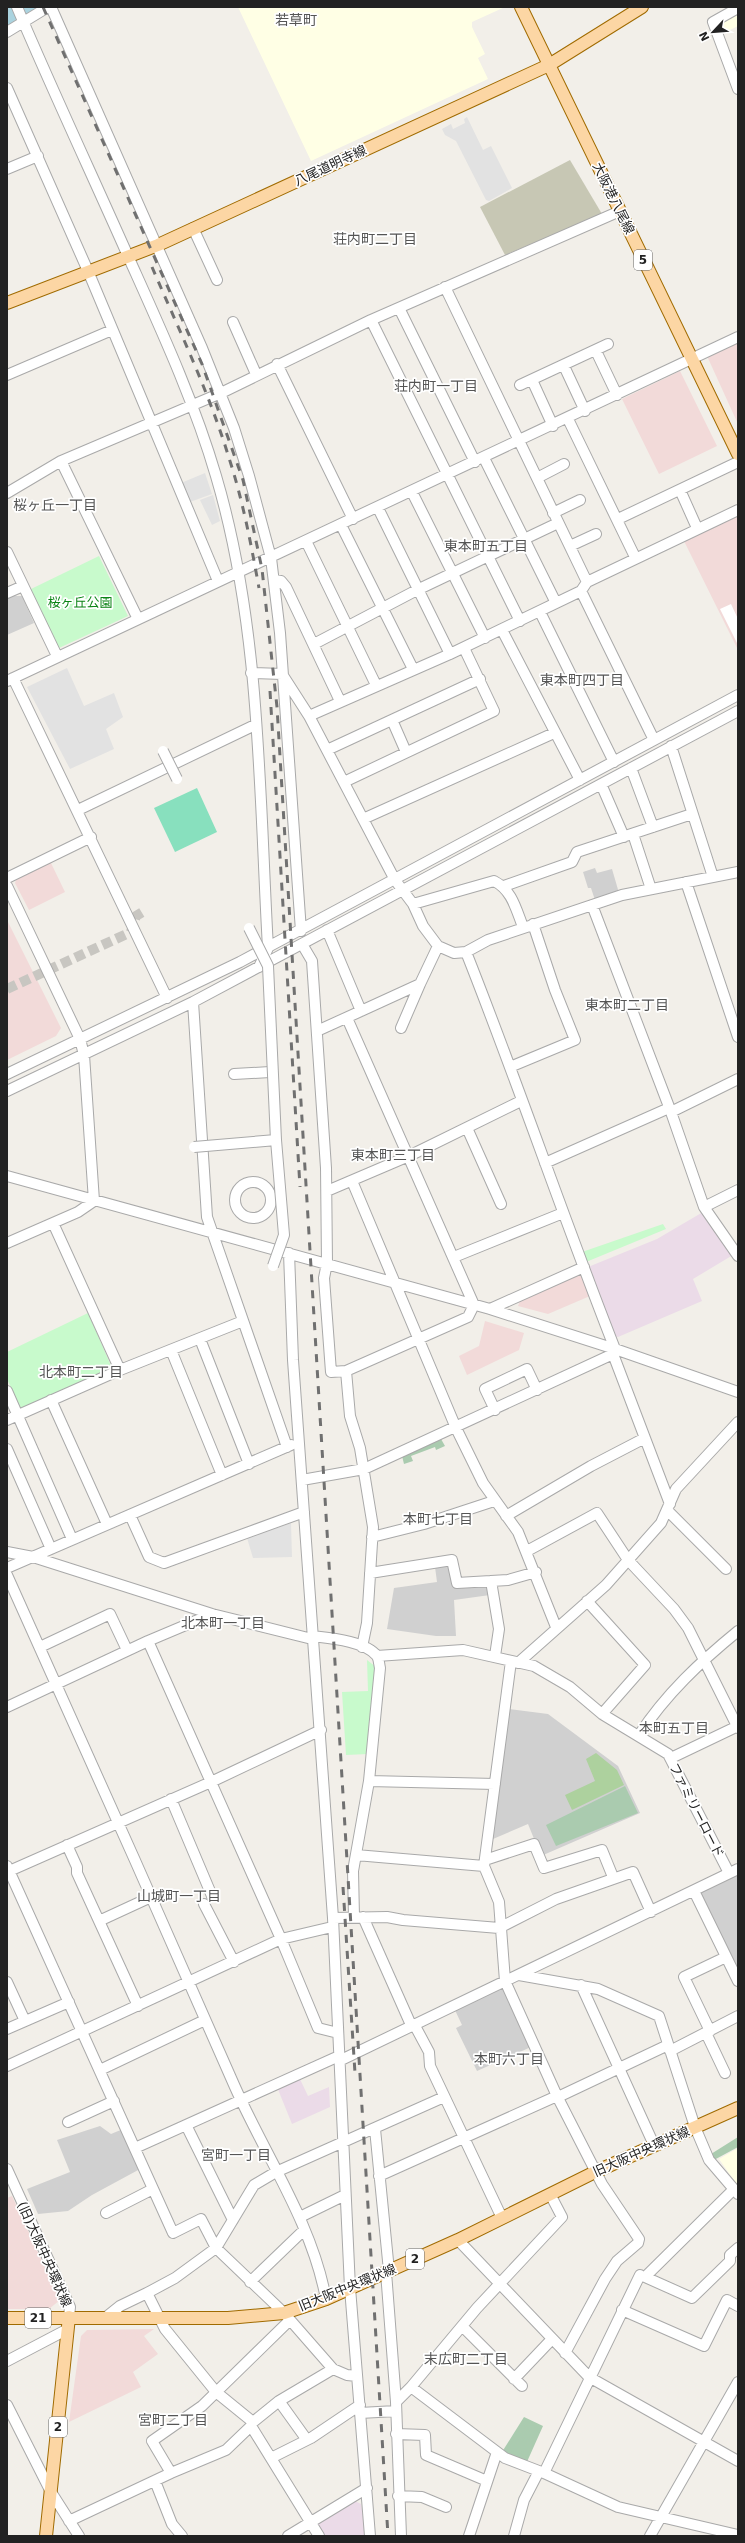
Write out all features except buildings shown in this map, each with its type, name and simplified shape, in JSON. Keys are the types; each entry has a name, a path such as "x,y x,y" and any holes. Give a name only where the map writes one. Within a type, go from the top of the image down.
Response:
{"main road":[{"name":"大阪港八尾線","path":"521,7 738,454"},
{"name":"八尾道明寺線","path":"7,303 88,270 158,245 549,65 635,9"},
{"name":"旧大阪中央環状線","path":"69,2323 105,2318 228,2318 287,2316 458,2240 595,2172 738,2108"},
{"name":"21","path":"7,2318 69,2323"},
{"name":"2","path":"46,2536 69,2323"}],"street":[{"path":"17,7 128,256 192,405 216,477 239,573 251,673 268,948 259,967"},
{"path":"7,32 48,7"},
{"path":"51,7 158,245 220,393 249,476 271,558 274,580 301,931"},
{"path":"738,8 713,22 738,89"},
{"path":"7,90 88,270 218,581"},
{"path":"7,169 38,156"},
{"path":"7,492 61,461 153,423 220,393 256,374 371,320 620,211"},
{"path":"194,228 217,280"},
{"path":"445,287 587,582"},
{"path":"399,308 524,539 556,603"},
{"path":"371,320 520,621"},
{"path":"233,322 256,374"},
{"path":"7,375 112,330"},
{"path":"167,998 78,810 10,679 218,581 239,573 520,442 738,337"},
{"path":"520,385 564,366 608,344"},
{"path":"596,351 618,395"},
{"path":"277,364 354,519"},
{"path":"564,366 585,411"},
{"path":"532,380 553,426"},
{"path":"568,419 618,519 635,557"},
{"path":"61,461 138,619"},
{"path":"618,519 738,462"},
{"path":"537,478 564,464"},
{"path":"680,490 697,528"},
{"path":"412,492 485,638"},
{"path":"553,513 580,500"},
{"path":"378,508 417,590 450,654"},
{"path":"309,716 376,685 464,648 540,612 581,591 587,582 635,557 738,510"},
{"path":"314,644 417,590 558,523"},
{"path":"341,525 413,669"},
{"path":"570,546 596,534"},
{"path":"306,541 376,685"},
{"path":"7,552 57,656"},
{"path":"274,580 281,581 286,587 340,701"},
{"path":"7,593 23,586"},
{"path":"581,591 654,740"},
{"path":"540,612 614,762"},
{"path":"502,630 554,733 580,780"},
{"path":"344,782 494,711 464,648"},
{"path":"251,673 282,674"},
{"path":"282,674 309,716 395,880 413,904 423,926 438,946 454,953 466,952 488,940 528,925 592,905 651,889 738,872"},
{"path":"327,750 480,679"},
{"path":"7,1074 167,998 301,931 738,695"},
{"path":"7,1091 193,1002 738,711"},
{"path":"392,720 406,752"},
{"path":"78,810 255,725"},
{"path":"363,819 554,733"},
{"path":"671,746 679,764 692,814 713,877"},
{"path":"163,751 177,780"},
{"path":"631,768 638,781 653,827"},
{"path":"601,784 628,835 651,889"},
{"path":"504,886 572,862 577,852 692,814"},
{"path":"7,878 91,837"},
{"path":"413,904 494,881 504,886 528,925 575,1040 510,1067"},
{"path":"686,882 738,1036"},
{"path":"7,886 80,1039 84,1055 94,1201"},
{"path":"592,905 670,1110 704,1207 738,1256"},
{"path":"248,928 268,966 270,1073 279,1141 284,1235 273,1266"},
{"path":"328,930 361,1011"},
{"path":"302,944 312,961 317,1031 327,1191 327,1263 324,1278 331,1372 346,1372 468,1317 474,1305 347,1018"},
{"path":"401,1028 438,946"},
{"path":"466,952 584,1267 668,1507 726,1569"},
{"path":"317,1031 420,984"},
{"path":"193,1002 207,1217 287,1447"},
{"path":"234,1074 270,1073"},
{"path":"544,1163 670,1110 738,1079"},
{"path":"327,1191 409,1156 521,1101"},
{"path":"467,1128 500,1204"},
{"path":"194,1147 279,1141"},
{"path":"7,1176 94,1201 212,1231 289,1254 395,1281 490,1309 738,1392"},
{"path":"352,1181 456,1428 494,1500 518,1532 536,1572 556,1627"},
{"path":"704,1207 738,1190"},
{"path":"7,1243 78,1212 94,1201"},
{"path":"454,1257 563,1213"},
{"path":"53,1223 120,1370"},
{"path":"289,1254 299,1442 312,1637 321,1730 338,2033 350,2288 370,2536"},
{"path":"490,1309 584,1267"},
{"path":"7,1420 120,1370 243,1321"},
{"path":"200,1338 249,1464"},
{"path":"171,1350 222,1475"},
{"path":"302,1480 364,1469 495,1410 614,1351"},
{"path":"495,1410 485,1389 527,1369 537,1390"},
{"path":"346,1372 350,1416 364,1469 372,1537 367,1623 362,1647"},
{"path":"7,1391 72,1539"},
{"path":"51,1400 107,1524"},
{"path":"565,2353 605,2279 617,2261 638,2243 639,2239 604,2189 595,2172 557,2097 505,1982 499,1928 498,1902 484,1863 514,1662 606,1586 661,1523 676,1488 738,1422"},
{"path":"506,1516 591,1466 643,1438"},
{"path":"7,1568 299,1442"},
{"path":"7,1449 51,1549"},
{"path":"372,1537 424,1524 494,1500"},
{"path":"130,1515 149,1557 164,1563 304,1512"},
{"path":"527,1551 597,1513 628,1560 674,1609 688,1628 705,1658 738,1727 671,1758"},
{"path":"7,1552 33,1557 212,1614 312,1637 347,1641 362,1647 376,1656 380,1668 369,1781 353,1871 358,1917 412,2024 428,2052 430,2066 502,2218"},
{"path":"370,1573 452,1560 457,1583 508,1580 536,1572"},
{"path":"7,1575 241,2101 300,2217 322,2278 326,2298"},
{"path":"491,1581 499,1629 496,1656"},
{"path":"587,1601 645,1665 602,1714"},
{"path":"40,1647 110,1614 127,1650"},
{"path":"7,1707 127,1650 212,1614"},
{"path":"638,1735 666,1697 705,1658 738,1631"},
{"path":"148,1641 281,1939 318,2028 338,2033"},
{"name":"ファミリーロード","path":"376,1656 463,1650 496,1656 514,1662 534,1666 570,1687 602,1714 668,1754 734,1871"},
{"path":"321,1730 211,1782 8,1870 173,2233 201,2220 216,2248 287,2316 333,2369 347,2375 357,2376"},
{"path":"369,1781 495,1784"},
{"path":"171,1799 212,1896"},
{"path":"356,1855 484,1863 534,1844 544,1868 602,1850 612,1877"},
{"path":"67,1845 99,1921 138,2006"},
{"path":"135,2148 339,2058 505,1982 734,1871"},
{"path":"7,2066 281,1939 332,1922 358,1917 387,1917 403,1920 499,1928 556,1899 612,1877 633,1872 651,1912"},
{"path":"694,1891 738,1982"},
{"path":"99,1921 151,1897"},
{"path":"204,1904 234,1962"},
{"path":"725,2073 684,1977 726,1957"},
{"path":"520,1975 598,1989 653,2012 659,2016 695,2127 710,2160 736,2191 645,2277 692,2298 730,2261 730,2255 738,2248"},
{"path":"7,1982 25,2021"},
{"path":"581,1985 654,2146"},
{"path":"7,2029 69,2002"},
{"path":"379,2176 619,2068 708,2032 738,2016"},
{"path":"100,2070 205,2020"},
{"path":"105,2318 120,2306 175,2278 216,2248 254,2185 276,2172 444,2097"},
{"path":"68,2122 114,2101"},
{"path":"186,2125 233,2220"},
{"path":"375,2129 387,2271 396,2407 398,2496 401,2536"},
{"name":"(旧)大阪中央環状線","path":"7,2169 70,2307 69,2323"},
{"path":"106,2213 153,2189"},
{"path":"300,2217 345,2194"},
{"path":"271,2458 307,2440 360,2409 396,2407 462,2326 562,2217 550,2194"},
{"path":"250,2282 304,2230"},
{"path":"458,2240 499,2285 590,2378 738,2461"},
{"path":"514,2536 524,2500 542,2472 640,2275"},
{"path":"147,2293 165,2330 216,2392 252,2424 319,2536"},
{"path":"622,2310 704,2346 727,2300 738,2306"},
{"path":"171,2473 152,2441 202,2406 287,2316"},
{"path":"7,2361 69,2323"},
{"path":"462,2326 518,2382 552,2339"},
{"path":"69,2520 171,2473 226,2450 252,2424 279,2401 333,2369"},
{"path":"650,2536 738,2382"},
{"path":"411,2387 505,2458 542,2472 618,2507 738,2535"},
{"path":"279,2401 307,2440"},
{"path":"7,2405 51,2492 79,2536"},
{"path":"396,2434 425,2435 426,2455 487,2481"},
{"path":"469,2536 497,2452"},
{"path":"155,2481 172,2524 182,2536"},
{"path":"288,2536 367,2488"},
{"path":"398,2496 422,2497 446,2507"}],"shaded area":[{"path":"238,7 505,7 472,22 472,27 485,54 478,58 488,79 311,161"},
{"path":"738,12 738,26 720,35 717,22"},
{"path":"467,117 483,150 491,146 512,188 489,201 486,200 456,141 445,135 442,129 451,124 453,129 465,123 464,119"},
{"path":"570,160 602,214 505,255 480,207"},
{"path":"738,342 738,424 707,356"},
{"path":"680,371 717,446 659,474 622,399"},
{"path":"205,473 212,494 190,502 181,483"},
{"path":"213,495 220,521 212,525 200,500"},
{"path":"738,516 738,650 684,541"},
{"path":"9,596 22,596 34,623 7,635 7,598"},
{"path":"67,668 84,706 114,693 123,717 106,729 114,749 70,769 27,687"},
{"path":"50,861 65,892 29,910 15,883 17,877"},
{"path":"595,868 597,873 612,869 619,893 595,900 591,888 588,888 583,872"},
{"path":"7,920 61,1028 56,1036 7,1060"},
{"path":"703,1212 733,1255 693,1279 702,1301 618,1337 611,1335 588,1267 657,1239"},
{"path":"576,1273 582,1274 590,1296 548,1314 518,1306 521,1298"},
{"path":"485,1321 524,1333 519,1350 467,1375 459,1356 479,1346"},
{"path":"441,1439 445,1446 436,1450 435,1447 411,1456 413,1461 404,1464 402,1456"},
{"path":"291,1523 292,1557 253,1558 247,1538"},
{"path":"450,1565 456,1585 488,1584 490,1595 454,1600 456,1636 436,1636 387,1629 394,1588 437,1582 435,1567"},
{"path":"509,1709 548,1714 618,1766 640,1813 541,1856 528,1824 493,1839"},
{"path":"625,1786 638,1813 556,1846 546,1825"},
{"path":"736,1874 738,1877 738,1974 698,1893"},
{"path":"503,1986 531,2047 477,2071 456,2028 462,2025 454,2008"},
{"path":"299,2077 308,2096 329,2087 330,2107 292,2124 277,2087"},
{"path":"100,2126 111,2134 123,2129 140,2169 92,2195 68,2211 38,2214 27,2189 70,2172 57,2140"},
{"path":"738,2137 738,2147 714,2160 711,2154"},
{"path":"738,2148 738,2186 719,2159"},
{"path":"12,2196 60,2300 49,2309 7,2309 7,2198"},
{"path":"154,2329 144,2336 158,2354 133,2372 141,2387 69,2422 81,2336 87,2330"},
{"path":"524,2417 543,2426 526,2464 502,2452"},
{"path":"353,2500 361,2504 367,2536 323,2536 315,2524"}],"green space":[{"name":"桜ヶ丘公園","path":"99,556 128,616 59,648 31,589"},
{"path":"197,788 217,832 175,852 154,808"},
{"path":"663,1224 666,1229 586,1262 582,1252"},
{"path":"88,1313 112,1368 23,1408 20,1407 7,1379 7,1352"},
{"path":"367,1660 376,1667 368,1754 346,1755 342,1692 368,1691"},
{"path":"596,1753 617,1770 624,1785 572,1810 565,1795 595,1781 586,1759"}],"pier":[{"path":"731,604 738,619 738,645 720,609"}],"waterway":[{"path":"7,19 27,7"}],"tunnel":[{"path":"7,989 131,932 136,916 146,910"}],"railway":[{"path":"43,7 202,364 243,480 262,569 277,707 388,2536"},
{"path":"152,267 193,361 221,433 243,506 259,588"},
{"path":"270,691 300,1187"},
{"path":"343,1887 355,2073"}],"district":[{"name":"若草町","path":"296,20"},
{"name":"荘内町二丁目","path":"375,239"},
{"name":"荘内町一丁目","path":"436,386"},
{"name":"桜ヶ丘一丁目","path":"55,505"},
{"name":"東本町五丁目","path":"486,546"},
{"name":"東本町四丁目","path":"582,680"},
{"name":"東本町二丁目","path":"627,1005"},
{"name":"東本町三丁目","path":"393,1155"},
{"name":"北本町二丁目","path":"81,1372"},
{"name":"本町七丁目","path":"438,1519"},
{"name":"北本町一丁目","path":"223,1623"},
{"name":"本町五丁目","path":"674,1728"},
{"name":"山城町一丁目","path":"179,1896"},
{"name":"本町六丁目","path":"509,2059"},
{"name":"宮町一丁目","path":"236,2155"},
{"name":"末広町二丁目","path":"466,2359"},
{"name":"宮町二丁目","path":"173,2420"}]}
